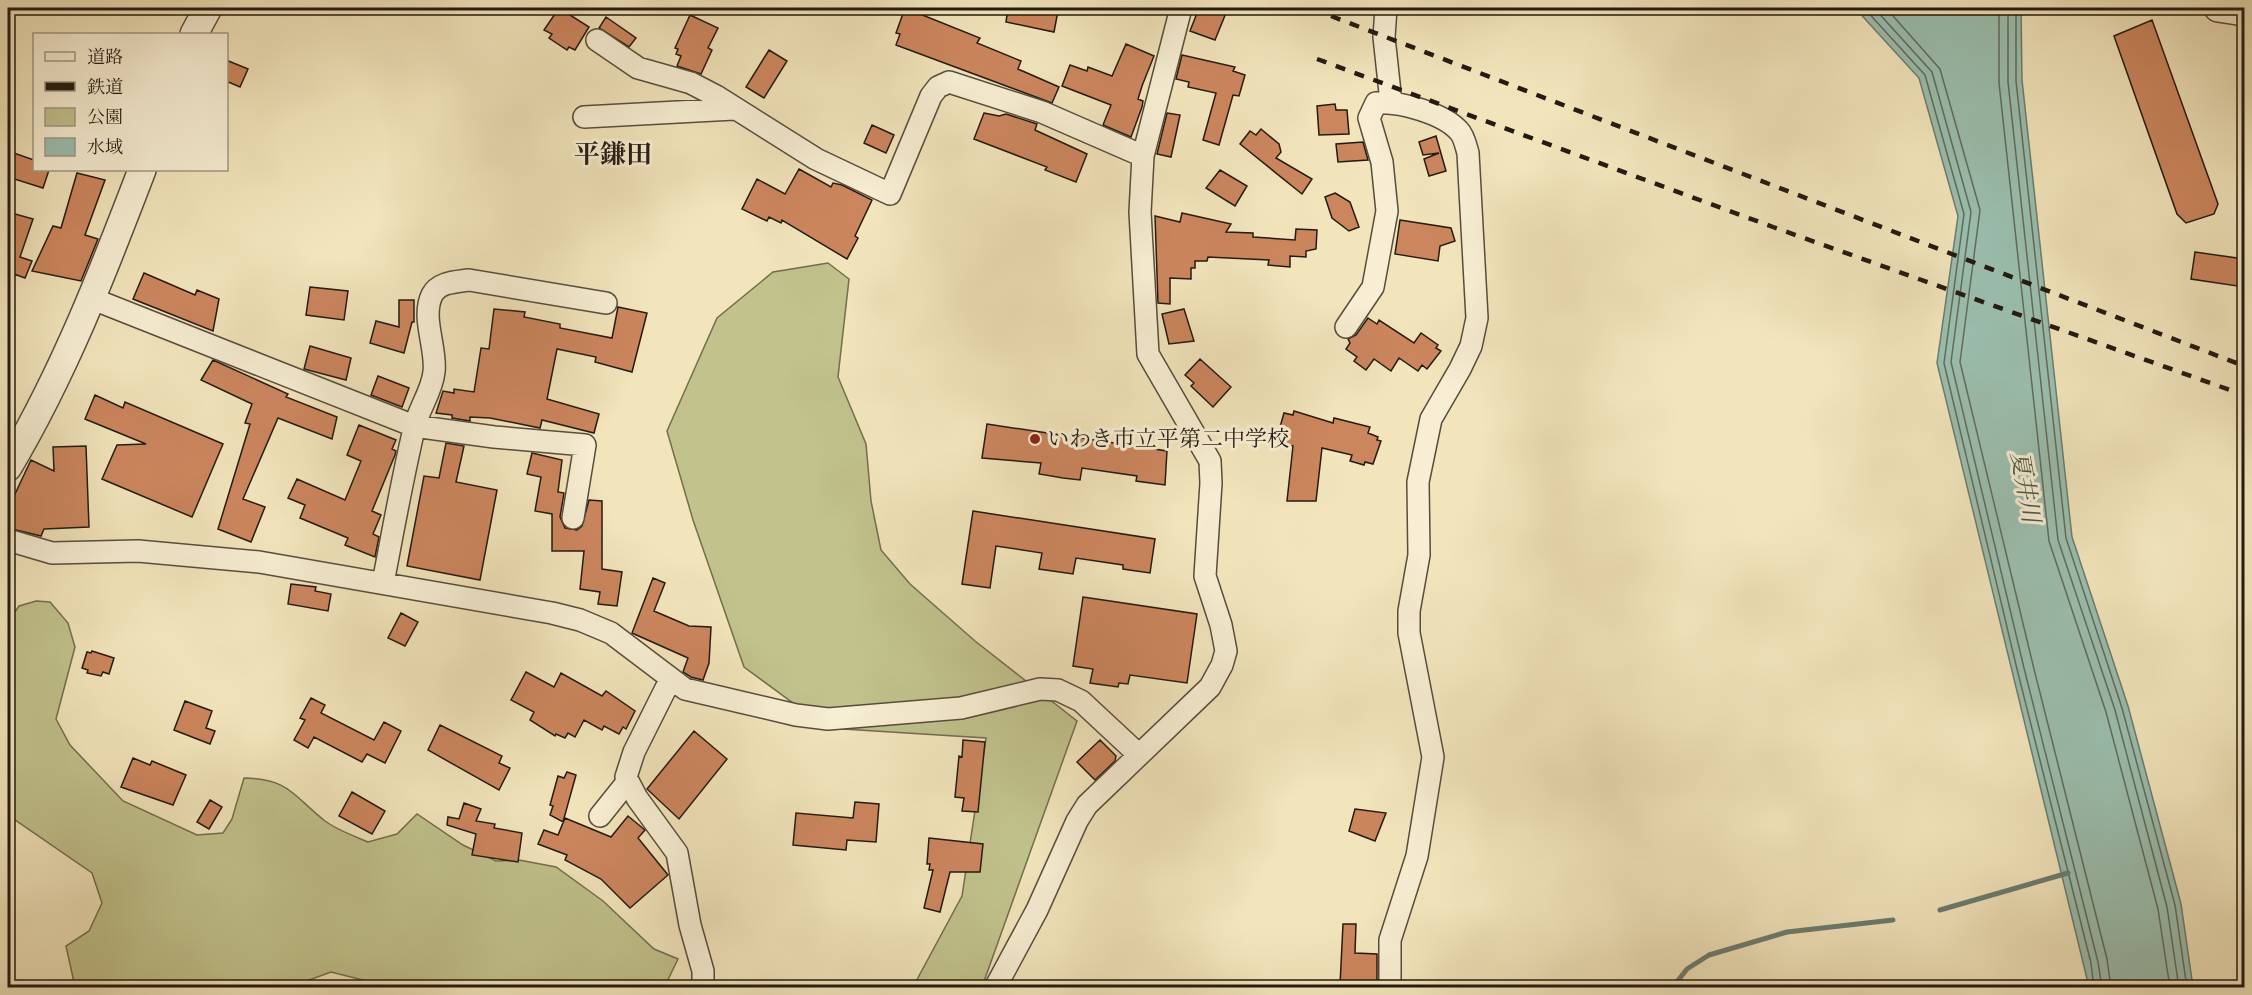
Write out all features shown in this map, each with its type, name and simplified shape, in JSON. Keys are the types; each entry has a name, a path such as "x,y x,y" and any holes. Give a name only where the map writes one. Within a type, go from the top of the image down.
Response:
{"street":[{"path":"195,33 208,8"},
{"path":"995,987 1037,910 1077,821 1087,805 1210,687 1222,665 1226,651 1221,625 1205,576 1211,483 1210,460 1148,354 1140,212 1143,156 1181,8"},
{"path":"1386,8 1384,37 1391,102"},
{"path":"2218,8 2244,12"},
{"path":"597,40 638,68 691,83 816,159 890,194 931,96 938,87 949,82 1042,112 1143,156"},
{"path":"1346,327 1373,286 1387,211 1382,162 1369,118 1376,103 1391,102 1449,123 1460,131 1465,142 1468,153 1478,302 1471,346 1431,419 1418,482 1419,555 1409,611 1409,633 1433,756 1417,856 1390,940 1390,987"},
{"path":"584,117 734,109"},
{"path":"8,467 34,422 93,299 142,171"},
{"path":"383,583 414,426 434,375 435,352 428,314 431,297 437,288 450,282 469,280 606,303"},
{"path":"93,299 414,426 585,446 573,518"},
{"path":"8,540 52,553 138,551 259,562 580,620 616,635 670,680 685,689 701,695 828,719 961,708 1040,689 1058,690 1081,701 1139,755"},
{"path":"670,680 634,752 626,777 677,853 690,925 703,971 703,987"},
{"path":"600,816 628,781"}],"green space":[{"path":"828,263 849,279 838,377 866,444 871,501 881,550 910,584 975,641 1077,721 982,987 913,987 962,896 986,738 827,728 744,667 693,520 667,431 717,318 773,272"},
{"path":"36,601 50,602 68,623 75,647 56,719 70,745 123,801 197,835 223,833 232,819 244,778 259,779 281,785 330,824 368,842 397,834 417,814 463,845 496,861 519,860 556,867 603,901 654,949 678,959 664,988 395,988 331,972 290,987 75,987 66,946 89,931 102,903 92,873 8,815 8,622 19,606"}],"water":[{"name":"夏井川","path":"1855,8 2021,8 2022,80 2072,537 2128,706 2181,904 2193,987 2089,987 1937,363 1958,216 1919,78"}],"building":[{"path":"559,8 589,27 575,50 569,47 567,50 549,38 552,34 544,30"},
{"path":"905,8 980,38 977,43 1021,61 1018,69 1059,87 1052,103 896,45 900,34 896,33"},
{"path":"1008,8 1048,8 1058,11 1054,32 1006,22"},
{"path":"1199,8 1228,8 1215,40 1190,31"},
{"path":"690,15 718,28 708,48 712,50 701,74 677,66 681,56 676,54 678,49 675,48"},
{"path":"606,17 636,38 629,47 599,28"},
{"path":"2152,20 2218,204 2214,214 2186,223 2177,214 2114,36"},
{"path":"1126,44 1154,56 1138,99 1143,101 1142,107 1131,137 1103,125 1111,105 1062,86 1070,65 1087,71 1088,67 1112,76"},
{"path":"769,50 787,61 764,98 746,87"},
{"path":"1182,55 1235,67 1233,71 1245,75 1239,96 1233,95 1219,145 1203,140 1216,93 1188,87 1189,82 1176,79"},
{"path":"228,61 248,69 240,87 228,82"},
{"path":"1335,104 1336,110 1347,110 1349,134 1319,135 1317,106"},
{"path":"984,113 999,116 1006,114 1037,124 1035,130 1087,154 1076,182 1045,170 1047,167 974,139"},
{"path":"1167,113 1180,115 1171,157 1157,154"},
{"path":"872,125 894,135 886,153 864,143"},
{"path":"1261,129 1279,144 1281,152 1276,158 1312,179 1302,194 1240,144 1250,131 1256,135"},
{"path":"1436,136 1446,171 1429,176 1424,159 1439,153 1423,155 1419,142"},
{"path":"1363,142 1368,160 1338,162 1336,144"},
{"path":"8,151 33,160 33,171 49,171 43,188 8,177"},
{"path":"799,169 831,187 833,183 842,185 872,200 855,236 858,238 847,259 782,220 781,223 769,217 767,221 742,209 757,179 785,194"},
{"path":"1220,170 1247,186 1235,206 1206,188"},
{"path":"77,173 105,180 85,235 98,239 81,281 32,271 53,226 61,228"},
{"path":"1335,193 1350,202 1359,227 1349,231 1332,218 1325,197"},
{"path":"8,212 33,219 20,257 32,261 25,278 14,274 10,286 8,285"},
{"path":"1182,213 1231,224 1226,232 1253,233 1253,237 1295,240 1296,229 1317,230 1316,249 1306,251 1306,257 1290,256 1290,267 1268,265 1269,260 1208,257 1207,261 1195,261 1195,268 1191,268 1191,279 1170,278 1170,304 1158,303 1155,216 1180,222"},
{"path":"1400,220 1451,228 1455,241 1440,246 1438,261 1395,254"},
{"path":"2195,252 2244,259 2244,287 2191,279"},
{"path":"144,273 195,295 197,290 219,299 213,331 133,299"},
{"path":"310,287 348,291 344,320 306,315"},
{"path":"399,300 414,300 414,322 412,322 404,353 370,343 376,321 399,327"},
{"path":"618,307 647,313 632,372 595,362 596,357 557,349 547,399 599,414 594,433 542,420 540,428 490,418 470,417 470,421 436,413 443,391 454,393 454,389 474,392 481,348 489,349 494,309 525,312 524,317 560,324 560,328 612,338"},
{"path":"1184,309 1194,341 1169,344 1162,314"},
{"path":"1368,318 1377,324 1379,320 1414,343 1421,333 1438,345 1436,348 1441,351 1427,369 1422,365 1418,371 1399,358 1391,371 1374,359 1366,370 1354,361 1357,357 1346,349 1350,343 1348,339 1356,335"},
{"path":"310,346 351,358 346,380 304,369"},
{"path":"1200,359 1231,387 1213,407 1191,386 1194,383 1185,375"},
{"path":"213,360 288,394 286,397 337,417 332,439 278,418 243,499 265,507 251,542 218,529 250,424 245,423 252,404 201,380"},
{"path":"378,376 409,388 402,407 371,395"},
{"path":"95,395 123,408 125,402 223,444 192,517 102,479 117,445 146,444 85,419"},
{"path":"1294,411 1333,423 1334,418 1370,427 1368,433 1378,437 1377,440 1381,441 1373,464 1365,462 1364,465 1350,461 1352,455 1322,448 1316,501 1287,501 1293,446 1276,441 1284,413 1293,415"},
{"path":"987,424 1167,451 1165,485 1136,481 1137,476 1082,468 1080,480 1063,478 1039,474 1041,463 982,458"},
{"path":"359,425 396,440 392,449 396,451 395,455 372,511 381,515 373,534 379,537 375,557 345,545 348,538 300,518 305,505 288,498 297,479 345,500 361,461 347,455"},
{"path":"446,443 464,446 456,482 497,490 480,580 407,566 424,476 439,478"},
{"path":"86,446 89,527 44,529 41,536 8,528 8,509 31,460 54,471 53,447"},
{"path":"532,453 562,460 558,492 564,493 560,517 565,528 577,530 582,526 589,500 602,501 602,569 622,572 617,606 598,604 600,592 580,589 584,551 552,551 552,514 535,511 541,477 527,474"},
{"path":"973,511 1155,539 1150,573 1123,569 1123,565 1076,558 1073,574 1039,569 1042,553 996,546 990,588 962,584"},
{"path":"653,578 665,583 654,611 689,626 711,627 709,663 703,680 683,672 688,658 632,633"},
{"path":"291,584 316,587 315,591 331,594 328,611 288,604"},
{"path":"1083,597 1197,614 1187,683 1130,675 1128,684 1119,683 1118,687 1090,683 1093,669 1073,666"},
{"path":"401,613 418,622 405,646 388,638"},
{"path":"92,651 114,658 109,674 103,672 101,676 87,673 88,670 82,668 87,652"},
{"path":"526,672 554,687 561,673 602,696 606,691 635,711 626,729 623,727 619,734 604,726 602,730 584,720 575,737 568,733 565,738 556,734 555,736 530,720 534,712 511,700"},
{"path":"311,698 325,705 321,713 374,740 384,722 401,731 385,763 367,754 362,762 314,737 308,748 294,740 305,720 300,718"},
{"path":"185,701 212,711 206,728 215,731 210,744 174,730"},
{"path":"440,725 502,756 499,763 510,768 499,790 428,750"},
{"path":"694,731 727,759 679,819 647,789"},
{"path":"963,740 985,742 978,812 962,811 964,798 955,797"},
{"path":"1100,740 1116,756 1115,761 1095,780 1077,762"},
{"path":"133,758 150,765 152,761 186,775 173,805 121,787"},
{"path":"567,772 576,775 563,822 550,815 553,806 550,805 558,776 564,778"},
{"path":"352,792 385,811 372,834 339,816"},
{"path":"210,800 222,807 209,829 197,822"},
{"path":"855,802 879,804 876,842 847,840 846,850 793,845 796,813 853,818"},
{"path":"464,803 481,809 476,821 495,824 494,828 522,833 518,862 472,855 476,834 447,825 448,817 459,819"},
{"path":"1355,809 1386,813 1375,841 1349,831"},
{"path":"628,816 645,830 638,838 668,875 630,908 601,879 565,860 567,855 538,844 544,830 558,835 565,818 611,837"},
{"path":"929,838 983,844 980,872 950,872 940,912 924,908 933,870 929,870 930,864 927,864"},
{"path":"1343,924 1356,924 1355,953 1377,954 1377,984 1340,985"}],"waterway":[{"path":"1940,910 2068,873"},
{"path":"1672,988 1687,969 1709,955 1787,932 1893,920"}],"railway":[{"path":"1331,16 2244,366"},
{"path":"1317,59 1773,227 2244,395"}],"place":[{"name":"いわき市立平第二中学校","path":"1035,439"}],"district":[{"name":"平鎌田","path":"613,155"}]}
